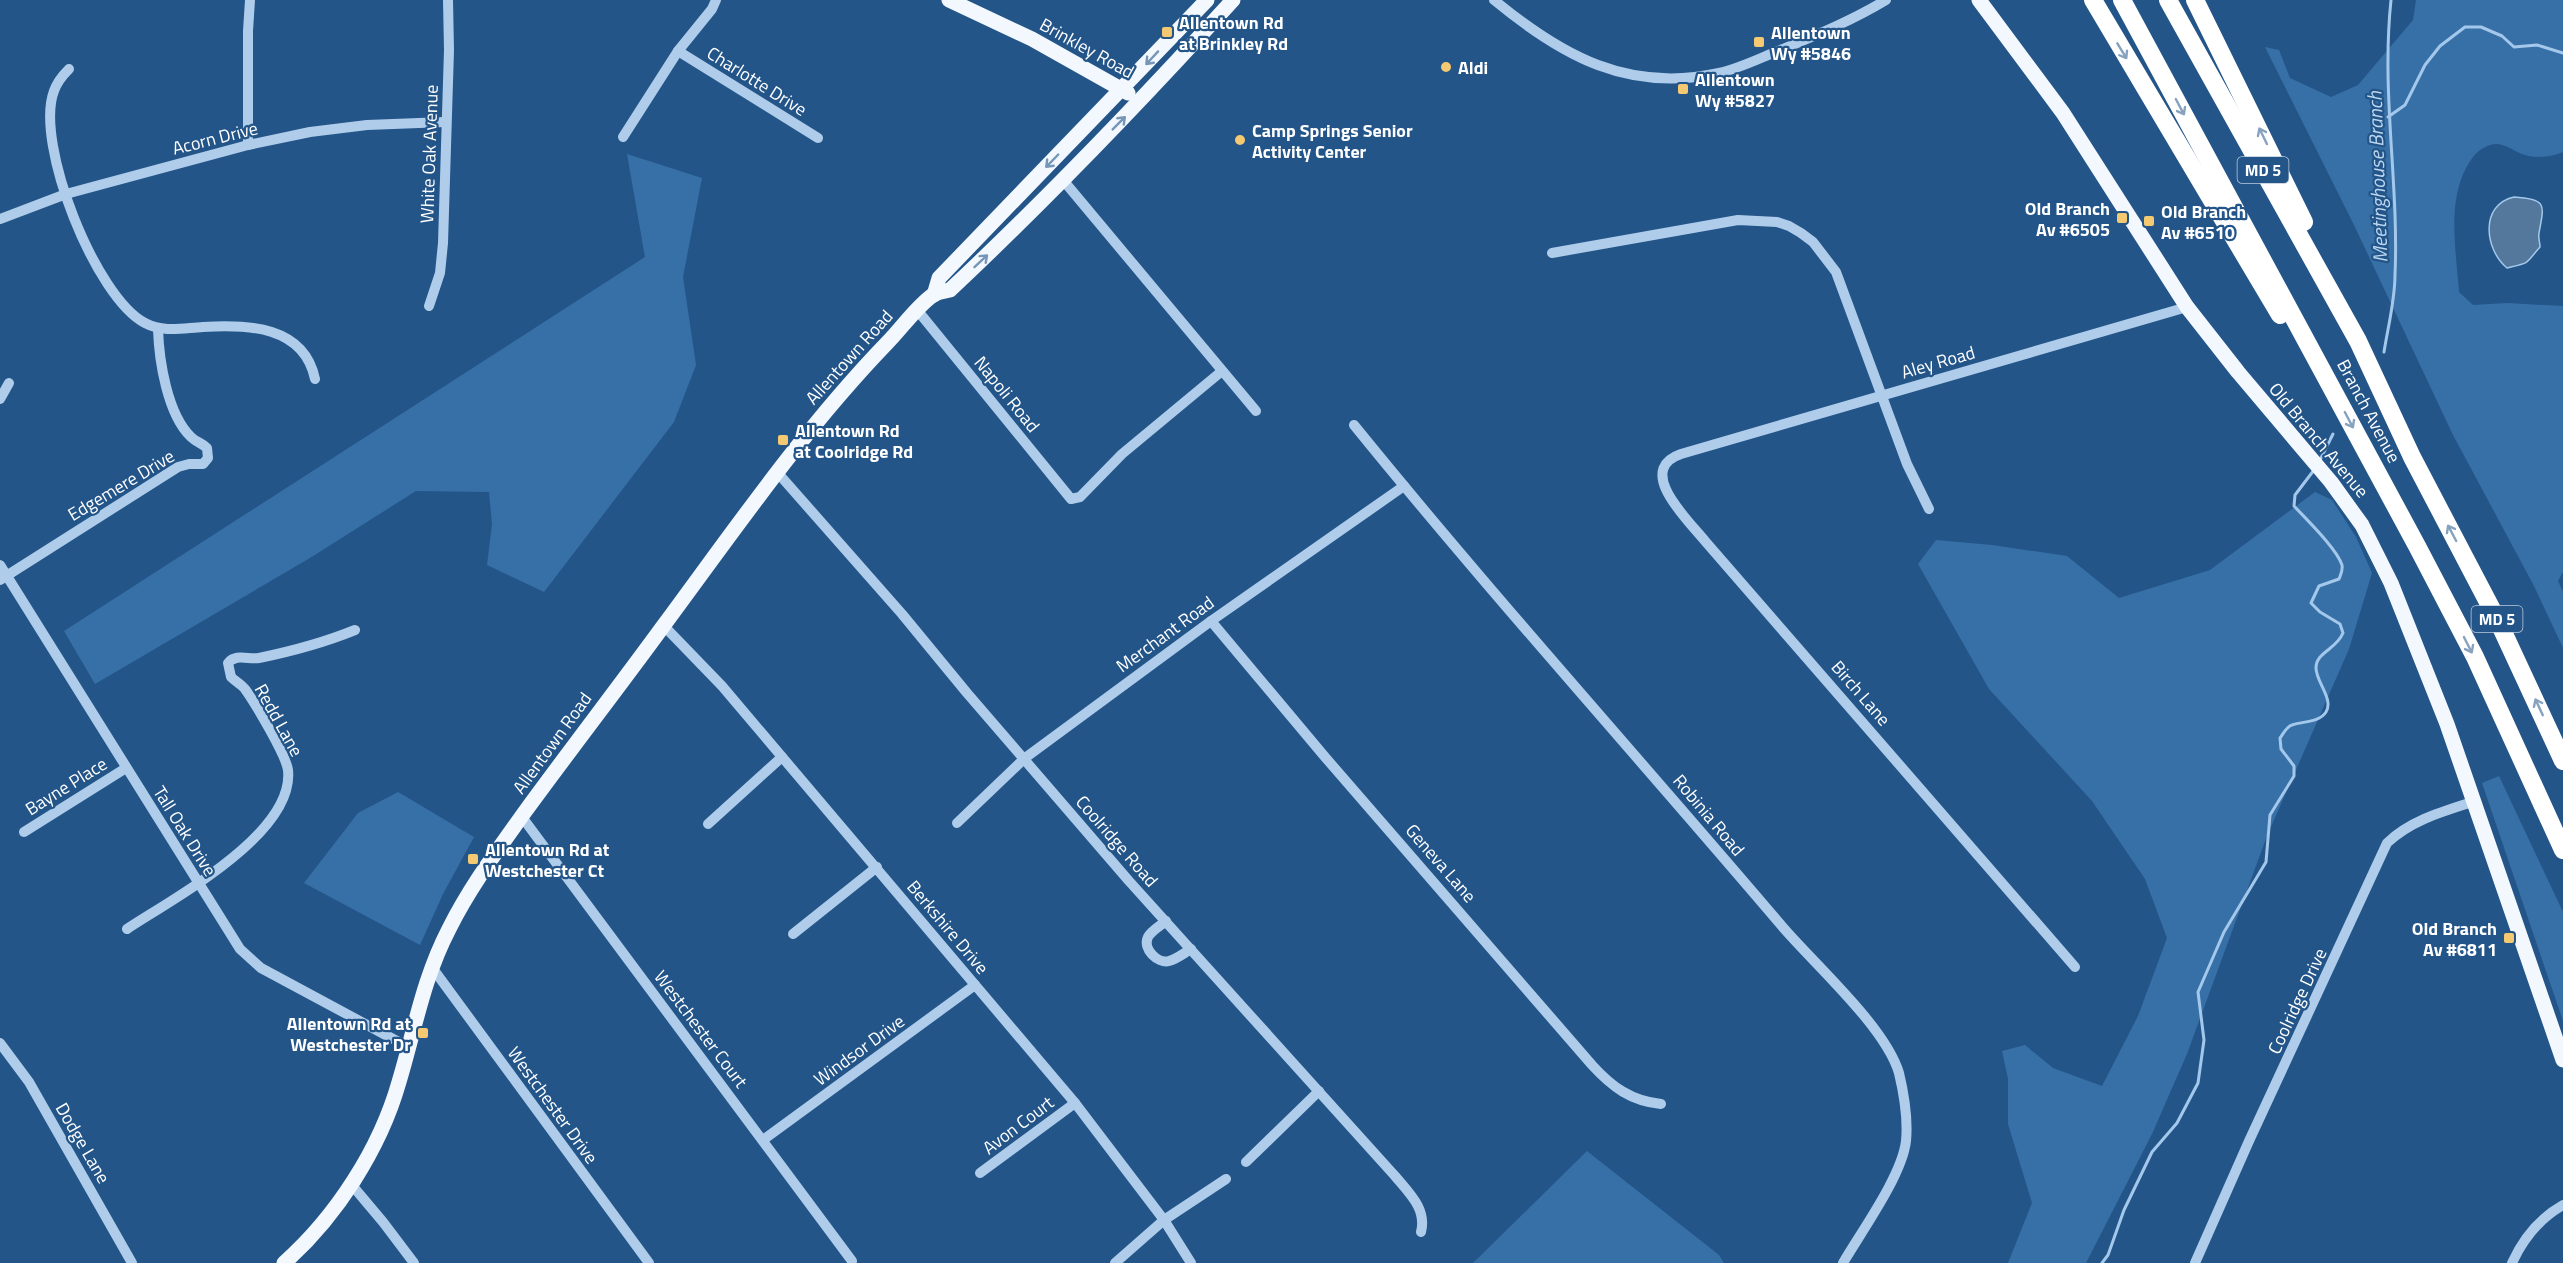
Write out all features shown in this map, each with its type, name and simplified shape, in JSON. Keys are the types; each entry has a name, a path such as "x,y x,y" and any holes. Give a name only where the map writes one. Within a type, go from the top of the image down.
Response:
{"highway":[{"path":"2093,0 2285,324 2322,369"},
{"name":"Branch Avenue","path":"2122,0 2475,657 2563,850"},
{"name":"Branch Avenue","path":"2168,0 2358,341 2412,457 2499,623 2563,761"},
{"path":"2195,0 2355,327 2358,341"}],"main road":[{"name":"Brinkley Road","path":"949,0 1032,39 1141,101"},
{"name":"Allentown Road","path":"934,295 939,278 1207,0"},
{"name":"Allentown Road","path":"286,1262 321,1224 351,1184 380,1133 394,1099 431,966 463,903 522,817 777,472 842,391 918,311 934,295 950,290 1026,219 1141,101 1233,0"},
{"name":"Old Branch Avenue","path":"1980,0 2057,105 2187,307 2352,510 2380,558 2433,688 2475,801 2563,1060"}],"street":[{"path":"248,146 250,0"},
{"name":"White Oak Avenue","path":"429,306 436,287 442,252 446,177 448,0"},
{"path":"623,136 678,51 712,9 716,0"},
{"path":"1494,0 1539,35 1577,58 1624,74 1676,78 1720,72 1743,65 1846,23 1886,0"},
{"name":"Charlotte Drive","path":"678,51 818,138"},
{"path":"69,69 61,77 53,92 52,111 56,161 84,243 105,282 133,316 158,329 240,327 265,330 286,338 301,349 310,362 315,379"},
{"name":"Acorn Drive","path":"0,219 66,194 310,132 367,125 445,122"},
{"path":"1064,180 1256,411"},
{"path":"1552,253 1738,220 1757,220 1789,226 1802,233 1813,242 1836,272 1907,464 1929,509"},
{"name":"Aley Road","path":"1699,448 2187,307"},
{"name":"Napoli Road","path":"918,311 1071,499 1080,497 1122,454 1222,371"},
{"name":"Edgemere Drive","path":"4,578 178,467 189,464 203,465 206,461 207,448 190,436 169,396 163,376 158,329"},
{"path":"0,399 9,383"},
{"name":"Robinia Road","path":"1354,425 1708,842 1868,1021 1887,1048 1898,1072 1903,1094 1906,1129 1904,1152 1843,1263"},
{"name":"Birch Lane","path":"1699,448 1674,456 1664,466 1663,483 1676,505 2075,967"},
{"name":"Coolridge Road","path":"777,472 1166,921 1366,1142 1418,1204 1423,1216 1421,1232"},
{"name":"Merchant Road","path":"957,823 1025,758 1211,621 1404,486"},
{"name":"Tall Oak Drive","path":"0,565 4,578 240,949 252,961 306,994 408,1047"},
{"name":"Geneva Lane","path":"1211,621 1325,757 1592,1065 1614,1087 1625,1094 1643,1102 1661,1104"},
{"name":"Berkshire Drive","path":"664,626 709,671 1075,1103 1164,1220 1191,1263"},
{"name":"Redd Lane","path":"127,929 226,865 259,834 282,798 288,778 287,764 244,689 231,677 228,663 236,657 257,659 308,648 355,630"},
{"path":"708,824 782,758"},
{"name":"Bayne Place","path":"24,832 126,768"},
{"name":"Coolridge Drive","path":"2195,1263 2387,843 2398,832 2424,819 2475,801"},
{"name":"Westchester Court","path":"522,817 852,1261"},
{"path":"793,934 877,867"},
{"path":"1166,921 1149,934 1146,942 1147,948 1155,958 1163,962 1171,961 1191,949"},
{"name":"Westchester Drive","path":"431,966 649,1263"},
{"name":"Windsor Drive","path":"763,1140 975,986"},
{"name":"Dodge Lane","path":"0,1043 29,1082 132,1263"},
{"path":"1246,1162 1319,1091"},
{"name":"Avon Court","path":"980,1173 1075,1103"},
{"path":"1115,1263 1164,1220 1226,1179"},
{"path":"351,1184 394,1234 414,1263"},
{"path":"2512,1263 2534,1228 2563,1205"}],"shaded area":[{"path":"2416,0 2563,0 2563,152 2538,157 2522,154 2497,144 2480,150 2464,172 2455,205 2454,222 2459,292 2473,305 2507,303 2563,306 2563,572 2558,581 2563,592 2563,648 2534,586 2453,435 2354,225 2265,47 2279,50 2290,78 2331,97 2358,85 2413,20"},
{"path":"627,154 702,178 683,277 696,365 674,422 544,592 487,565 492,524 489,492 416,491 310,558 95,684 64,631 645,257"},
{"path":"2514,197 2533,200 2541,205 2540,247 2527,262 2507,268 2494,250 2489,229 2495,209"},
{"path":"2315,492 2332,500 2356,537 2372,573 2349,649 2267,836 2187,1054 2152,1134 2086,1263 2008,1263 2032,1203 2008,1124 2008,1079 2002,1051 2025,1045 2053,1068 2102,1086 2138,1016 2167,938 2145,879 2092,801 1989,689 1918,564 1936,540 1992,545 2067,556 2119,598 2210,570"},
{"path":"2499,776 2563,912 2563,1021 2482,783"},
{"path":"398,792 474,837 443,894 420,945 304,883 358,813"},
{"path":"1587,1151 1719,1255 1724,1263 1473,1263"}],"waterway":[{"name":"Meetinghouse Branch","path":"2384,352 2393,304 2396,240 2388,70 2391,0"},
{"path":"2388,117 2405,105 2425,65 2440,46 2465,27 2481,27 2502,36 2514,47 2537,45 2563,53"},
{"name":"Meetinghouse Branch","path":"2319,462 2333,434"},
{"name":"Meetinghouse Branch","path":"2102,1263 2108,1255 2124,1210 2152,1152 2177,1123 2198,1083 2204,1040 2198,992 2224,932 2266,862 2270,815 2294,776 2294,766 2281,749 2280,738 2290,726 2323,716 2328,707 2317,673 2317,663 2343,633 2340,624 2320,612 2311,603 2319,586 2339,579 2342,565 2328,543 2294,506 2295,495 2314,470"}],"place":[{"name":"Allentown Rd at Brinkley Rd","path":"1167,32"},
{"name":"Allentown Wy #5846","path":"1759,42"},
{"name":"Aldi","path":"1446,67"},
{"name":"Allentown Wy #5827","path":"1683,89"},
{"name":"Camp Springs Senior Activity Center","path":"1240,140"},
{"name":"Old Branch Av #6505","path":"2122,218"},
{"name":"Old Branch Av #6510","path":"2149,221"},
{"name":"Allentown Rd at Coolridge Rd","path":"783,440"},
{"name":"Allentown Rd at Westchester Ct","path":"473,859"},
{"name":"Old Branch Av #6811","path":"2509,938"},
{"name":"Allentown Rd at Westchester Dr","path":"423,1033"}]}
